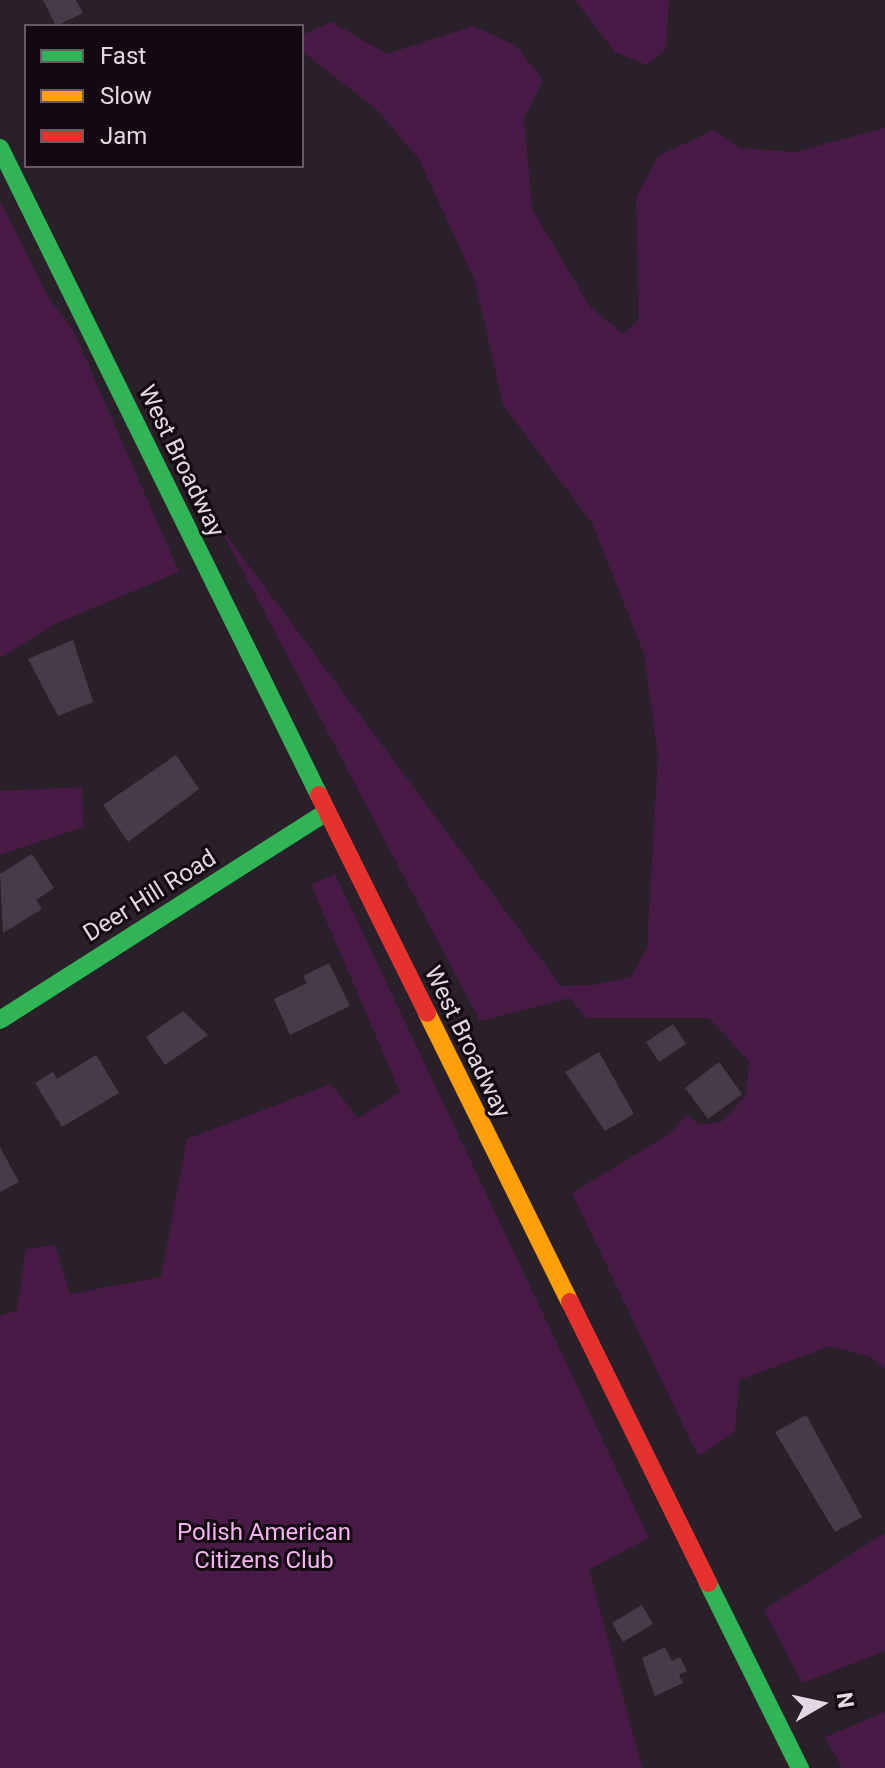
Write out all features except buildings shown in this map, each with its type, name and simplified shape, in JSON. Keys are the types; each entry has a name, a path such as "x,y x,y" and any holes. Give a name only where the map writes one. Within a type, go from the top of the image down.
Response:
{"main road":[{"name":"West Broadway","path":"0,148 800,1768"},
{"name":"Deer Hill Road","path":"0,1020 326,812"}],"green space":[{"path":"575,0 669,0 666,49 647,65 615,52"},
{"path":"331,22 387,54 473,26 516,46 543,80 524,118 532,209 590,307 623,334 639,320 636,198 658,156 714,130 740,148 795,152 885,128 885,1369 871,1357 830,1346 739,1380 735,1432 698,1456 572,1193 671,1133 686,1115 700,1125 723,1121 746,1095 749,1061 709,1018 586,1018 570,998 480,1021 218,524 561,986 595,985 631,977 647,948 658,756 644,654 592,523 503,405 475,281 419,159 377,110 304,53 304,34"},
{"path":"0,201 48,297 74,332 179,572 55,624 0,658"},
{"path":"82,787 83,827 0,855 0,791"},
{"name":"Polish American Citizens Club","path":"335,874 649,1538 589,1569 642,1768 0,1768 0,1316 17,1310 26,1249 55,1245 70,1294 161,1277 187,1139 331,1084 358,1118 400,1092 311,885"},
{"path":"885,1533 885,1651 802,1683 764,1610"},
{"path":"885,1712 885,1768 842,1768 825,1737"}],"traffic: fast":[{"path":"0,148 319,795"},
{"path":"0,1020 326,812"},
{"path":"708,1583 800,1768"}],"traffic: slow":[{"path":"427,1013 570,1302"}],"traffic: jam":[{"path":"319,795 427,1013"},
{"path":"570,1302 708,1583"}]}
